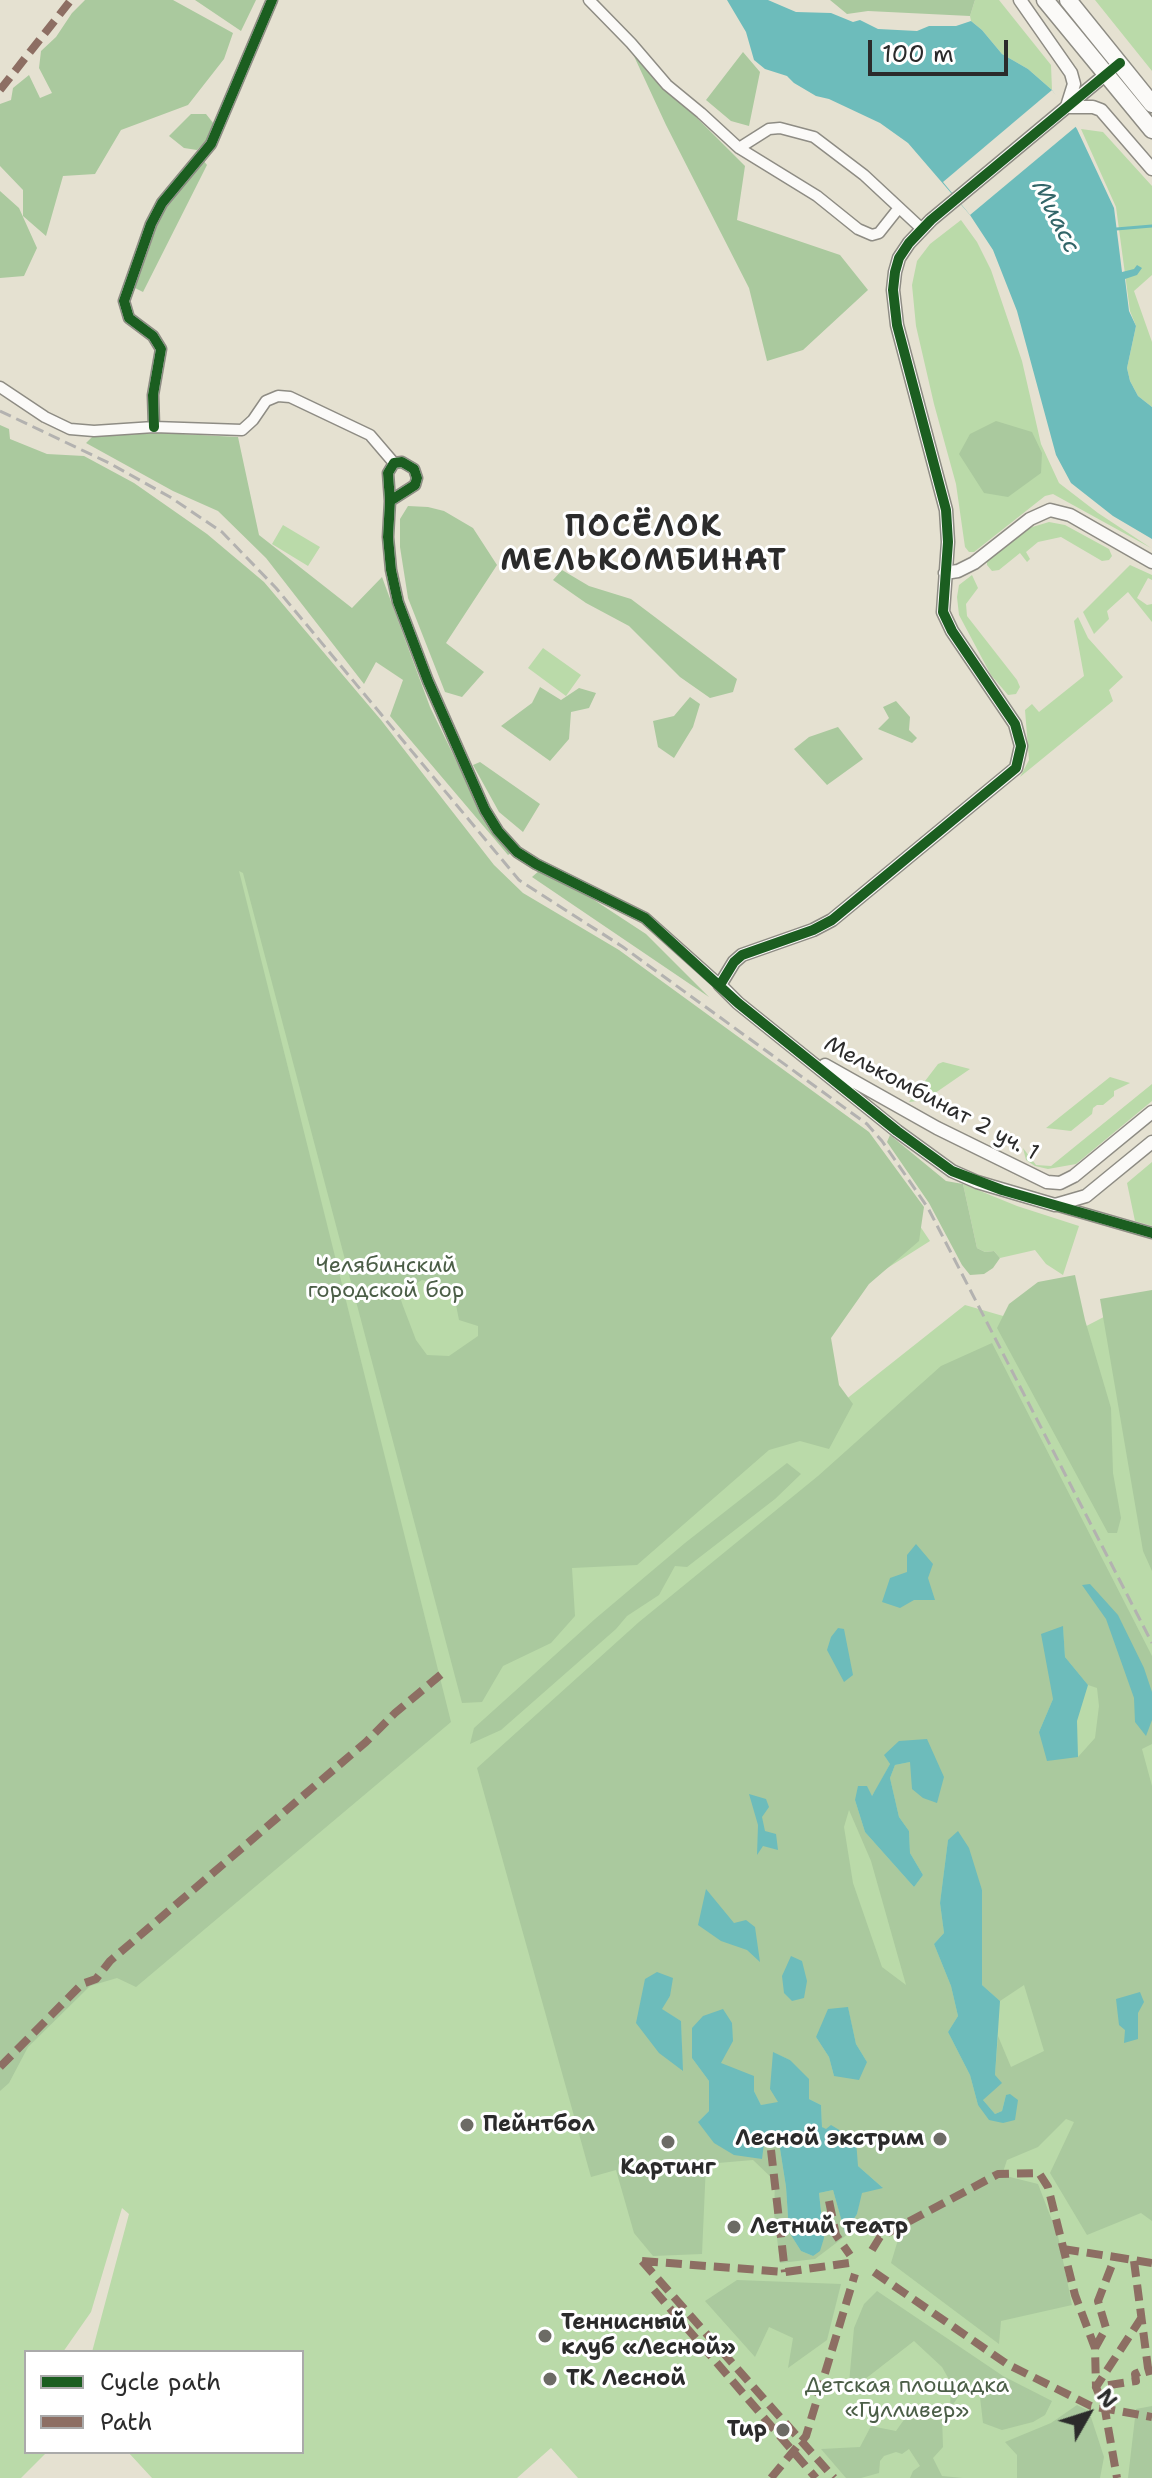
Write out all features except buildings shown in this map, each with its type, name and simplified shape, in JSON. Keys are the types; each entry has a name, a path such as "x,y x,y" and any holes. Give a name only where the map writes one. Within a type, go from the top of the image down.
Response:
{"main road":[{"path":"1045,0 1152,130"},
{"path":"1068,0 1152,104"}],"street":[{"path":"154,427 153,395 161,349 153,336 129,318 124,301 151,224 162,203 211,144 272,0"},
{"path":"589,0 667,85 739,148 817,196 858,229 872,235 879,233 898,209"},
{"path":"1020,0 1071,73 1074,84 1066,107"},
{"path":"720,985 742,955 813,930 832,920 1016,768 1021,746 1015,724 946,621 942,602 948,542 946,510 895,309 893,290 899,258 922,229 1120,63"},
{"path":"1066,107 1101,110 1152,169"},
{"path":"739,148 769,129 780,128 814,137 864,175 922,229"},
{"path":"0,387 45,417 70,429 94,431 154,427 242,430 266,401 278,396 290,397 370,435 394,463"},
{"path":"390,501 415,485 417,478 411,467 402,462 394,463"},
{"path":"394,463 388,473 388,537 391,570 406,627 485,810 498,831 517,852 536,864 645,918 738,1003 805,1055"},
{"path":"945,573 974,563 1030,519 1050,510 1070,515 1152,562"},
{"name":"Мелькомбинат 2 уч. 1","path":"805,1055 937,1128 1047,1182 1060,1183 1074,1176 1152,1112"},
{"name":"Мелькомбинат 2 уч. 1","path":"805,1055 897,1131 952,1171 977,1182 1055,1205"},
{"path":"1055,1205 1086,1196 1152,1142"},
{"path":"1055,1205 1152,1233"}],"green space":[{"path":"85,0 173,0 233,33 224,59 188,105 121,130 95,174 63,176 46,236 23,216 23,190 0,166 0,104 11,100 13,88 29,75 40,98 52,93 39,68 41,51"},
{"path":"195,0 256,0 241,31"},
{"path":"830,0 975,0 970,16 868,11 847,14"},
{"path":"975,0 999,0 1051,65 1052,90 1028,69 1002,54 971,21"},
{"path":"1095,0 1152,0 1152,71"},
{"path":"743,52 760,72 749,126 731,121 706,100"},
{"path":"633,54 745,166 737,220 840,255 868,290 803,350 767,361 749,288"},
{"path":"191,114 206,114 214,124 212,135 197,150 184,148 169,136"},
{"path":"1081,129 1103,132 1152,186 1152,275 1134,291 1152,342 1152,407 1138,396 1130,381 1127,368 1136,326 1130,311 1116,207"},
{"path":"203,160 207,165 143,292 131,286 162,210"},
{"path":"0,191 19,208 37,248 24,276 0,278"},
{"path":"961,220 977,242 991,270 1022,361 1041,444 1059,483 1151,548 1053,494 1045,496 974,552 969,552 965,547 956,484 916,326 912,285 917,261 930,244"},
{"path":"996,421 1032,432 1042,453 1041,473 1008,497 984,493 959,454 970,434"},
{"name":"Челябинский городской бор","path":"0,425 9,429 10,439 47,454 84,456 134,483 207,534 264,582 381,720 494,865 523,893 619,950 869,1132 924,1207 919,1241 869,1284 831,1338 839,1385 853,1404 829,1449 800,1441 769,1450 637,1565 572,1568 575,1616 551,1643 503,1666 482,1702 462,1703 243,873 239,871 451,1722 136,1987 117,1978 90,1986 28,2047 9,2083 0,2091","holes":["422,1280 447,1286 454,1295 459,1320 478,1326 478,1336 449,1356 427,1355 416,1340 399,1294"]},
{"path":"161,433 238,437 259,535 352,608 382,577 430,707 486,822 513,852 508,855 390,716 403,680 376,662 364,684 266,558 218,511 173,491 86,443 93,436"},
{"name":"Детская площадка «Гулливер»","path":"0,435 485,866 860,1137 930,1241 859,1286 814,1340 835,1408 965,1305 1069,1335 1152,1292 1152,2478 578,2478 551,2448 517,2478 152,2478 130,2454 304,2454 304,2350 93,2350 129,2214 122,2208 91,2312 64,2350 24,2350 24,2454 45,2454 21,2478 0,2478"},
{"path":"408,506 444,511 473,528 497,565 446,643 484,672 462,697 445,692 408,598 400,547 400,519"},
{"path":"1049,522 1065,525 1109,549 1112,556 1102,561 1061,537 1038,542 1026,552 1030,559 1027,562 1020,553 999,570 992,571 987,565 987,561 1029,528"},
{"path":"283,525 320,547 308,566 272,544"},
{"path":"1130,565 1152,575 1152,580 1148,578 1137,598 1147,605 1152,604 1152,622 1128,592 1107,611 1109,619 1094,634 1083,612"},
{"path":"562,570 589,586 631,599 737,679 733,692 710,698 680,677 629,626 586,603 553,580"},
{"path":"972,575 978,588 966,604 967,616 1017,680 1020,687 1016,694 1008,695 991,675 959,615 959,585"},
{"path":"1078,617 1088,638 1123,677 1109,690 1113,701 1020,777 1029,760 1025,710 1032,704 1039,712 1084,676 1074,621"},
{"path":"543,648 581,675 566,696 528,668"},
{"path":"540,687 561,700 579,688 596,693 589,708 571,712 569,739 550,761 501,726 532,703"},
{"path":"690,697 700,704 693,727 674,758 658,747 653,721 674,716"},
{"path":"896,701 910,717 909,730 917,738 912,743 878,729 889,718 883,707"},
{"path":"838,727 863,759 827,785 794,749 809,737"},
{"path":"480,762 540,804 523,832 499,812 473,765"},
{"path":"540,870 588,896 646,934 709,997 532,877"},
{"path":"943,1062 970,1069 925,1100 909,1102 938,1064"},
{"path":"1110,1077 1130,1083 1114,1091 1114,1096 1103,1105 1093,1108 1092,1114 1071,1131 1046,1128"},
{"path":"1152,1084 1152,1101 1076,1164 1048,1169 1035,1166 1026,1160 1023,1148 1036,1165 1051,1166"},
{"path":"890,1135 946,1181 963,1184 977,1248 985,1252 994,1251 1000,1258 993,1268 984,1274 970,1275 962,1265 929,1203 887,1142"},
{"path":"1152,1162 1152,1226 1135,1221 1127,1183"},
{"path":"963,1184 1079,1226 1063,1275 1046,1264 1035,1250 1000,1258 994,1251 985,1252 977,1248"},
{"path":"1075,1275 1111,1408 1113,1473 1121,1518 1117,1533 1108,1533 997,1328 1009,1304 1038,1282"},
{"path":"1152,1290 1152,1571 1143,1551 1100,1299"},
{"path":"992,1343 1152,1656 1152,1744 1142,1749 1152,1786 1152,2221 1141,2213 1087,2235 1050,2173 1074,2122 1066,2119 1038,2147 1007,2160 1002,2175 1038,2184 1058,2236 1072,2305 1001,2321 999,2344 891,2263 904,2220 875,2219 848,2234 815,2259 780,2263 774,2213 775,2181 753,2160 706,2164 702,2254 653,2256 634,2233 616,2170 591,2177 477,1768 639,1622 818,1476 941,1366","holes":["1063,1627 1065,1657 1088,1685 1097,1688 1099,1706 1095,1738 1078,1757 1039,1732 1053,1699","927,1739 910,1762 895,1765 890,1778 899,1817 909,1831 910,1853 923,1875 914,1887 865,1832 855,1800 871,1797 890,1764 885,1756","849,1810 871,1861 906,1985 882,1967 853,1883 844,1827","948,1840 982,1890 982,1985 1000,2001 1024,1985 1044,2051 1011,2067 998,2036 995,2075 983,2100 995,2114 1002,2111 1006,2095 1003,2123 978,2105 970,2075 948,2032 958,2016 951,1986 934,1944 944,1933 940,1903","645,1979 670,1996 661,2009 681,2021 682,2071","848,2008 856,2044 867,2062 834,2076 829,2057 816,2037","774,2053 790,2060 809,2099 821,2105 822,2127 882,2187 861,2193 857,2214 845,2232 833,2190 819,2193 824,2238 813,2256 801,2251 789,2232 778,2136 699,2121 709,2111 709,2081 692,2058 754,2091 761,2105 779,2103"]},
{"path":"787,1463 801,1474 775,1499 687,1567 675,1566 659,1595 627,1616 501,1730 470,1744 474,1728 595,1619"},
{"path":"737,2280 841,2284 827,2340 788,2368 793,2338 769,2327 755,2357 705,2301"},
{"path":"877,2291 1003,2376 1052,2401 1045,2415 1033,2422 1002,2430 983,2423 979,2388 962,2391 950,2409 951,2383 942,2367 914,2341 860,2383 849,2383 854,2328 864,2304"},
{"path":"1077,2405 1089,2411 1104,2457 1100,2478 1017,2478 1017,2455 1005,2442 1051,2423"},
{"path":"1152,2406 1152,2478 1128,2478 1136,2409"},
{"path":"913,2407 942,2416 943,2447 933,2458 942,2476 963,2478 910,2478 920,2466 909,2449 902,2454 896,2452 884,2456 880,2461 879,2473 846,2478 821,2449 860,2447 871,2426 896,2431"}],"water":[{"name":"Миасс","path":"727,0 768,0 796,12 831,13 853,22 860,20 878,29 917,31 929,26 956,26 971,21 1002,54 1028,69 1052,90 1077,129 1114,208 1122,272 1137,265 1142,268 1137,275 1125,279 1129,311 1136,326 1127,368 1138,396 1152,407 1152,539 1113,516 1071,483 1056,455 1017,311 993,250 970,215 908,143 880,123 816,96 787,76 765,69 754,60 746,32"},
{"path":"916,1544 933,1564 928,1578 935,1600 914,1600 900,1608 882,1602 890,1578 907,1572 907,1555"},
{"path":"1090,1584 1118,1615 1144,1668 1152,1692 1152,1720 1146,1736 1135,1722 1134,1698 1106,1619 1082,1585"},
{"path":"1063,1626 1065,1657 1088,1685 1077,1721 1078,1757 1047,1761 1039,1732 1053,1699 1041,1634"},
{"path":"838,1628 844,1629 853,1675 844,1682 827,1650"},
{"path":"927,1739 944,1777 937,1803 923,1798 912,1789 910,1762 895,1765 890,1778 899,1817 909,1831 910,1853 923,1875 914,1887 865,1832 855,1800 858,1786 867,1786 872,1796 890,1764 884,1755 899,1741"},
{"path":"749,1794 766,1799 769,1807 762,1817 765,1831 776,1834 778,1850 763,1846 757,1855 758,1825"},
{"path":"958,1831 969,1848 982,1890 982,1985 1000,2001 995,2075 1002,2083 983,2100 995,2114 1002,2111 1006,2095 1010,2094 1018,2100 1015,2120 1003,2123 989,2120 978,2105 970,2075 948,2032 958,2016 951,1986 934,1944 944,1933 940,1903 948,1840"},
{"path":"706,1889 734,1923 746,1920 755,1927 760,1962 747,1950 721,1941 698,1925"},
{"path":"791,1956 802,1961 807,1981 804,1998 792,2001 784,1993 782,1976"},
{"path":"657,1972 673,1978 670,1996 662,2009 681,2021 683,2071 659,2053 636,2023 645,1979"},
{"path":"1140,1992 1144,2002 1138,2013 1138,2039 1124,2043 1125,2030 1119,2025 1116,1999"},
{"path":"848,2007 856,2044 867,2062 859,2080 834,2076 829,2057 816,2037 828,2009"},
{"path":"723,2009 732,2023 733,2041 721,2063 754,2076 754,2091 761,2105 778,2102 770,2089 773,2052 790,2060 809,2079 809,2099 821,2105 822,2127 826,2129 831,2125 856,2140 858,2166 883,2188 862,2193 857,2214 845,2233 833,2190 819,2193 824,2238 820,2251 813,2256 801,2251 789,2232 778,2136 765,2136 762,2159 734,2155 714,2143 698,2122 709,2111 709,2081 692,2058 692,2028 703,2016"}],"pier":[{"path":"1052,90 1079,124 970,215 943,182"}],"waterway":[{"path":"1116,229 1152,226"}],"railway":[{"path":"0,411 109,463 170,497 222,532 276,588 519,880 623,947 867,1124 928,1208 1152,1643"}],"marked path":[{"path":"0,90 71,0"},
{"path":"0,2067 82,1984 96,1979 110,1961 444,1672"},
{"path":"771,2150 785,2272"},
{"path":"872,2250 880,2237 998,2174 1039,2173 1048,2187 1075,2295 1095,2348 1096,2387 1105,2410 1117,2478"},
{"path":"829,2201 836,2235 850,2255"},
{"path":"1063,2249 1115,2257"},
{"path":"1095,2348 1106,2328 1098,2301 1115,2257 1152,2263"},
{"path":"642,2261 834,2478"},
{"path":"642,2261 785,2272 849,2263"},
{"path":"1134,2261 1148,2368 1152,2366"},
{"path":"874,2272 1007,2364 1091,2406 1152,2417"},
{"path":"771,2478 806,2436 855,2274"},
{"path":"654,2290 816,2478"},
{"path":"1142,2317 1096,2387 1136,2381 1135,2374 1148,2368 1150,2375"}],"cycle path":[{"path":"154,427 153,395 161,349 153,336 129,318 124,301 151,224 162,203 211,144 272,0"},
{"path":"720,985 742,955 813,930 832,920 1016,768 1021,746 1015,724 952,631 943,612 948,542 946,510 897,325 893,290 895,272 899,258 909,243 931,220 1120,63"},
{"path":"390,501 415,485 417,478 414,469 402,462 394,463 388,473 388,537 398,602 428,681 485,810 517,852 645,918 738,1003 897,1131 952,1171 1002,1190 1152,1233"}],"place":[{"name":"Пейнтбол","path":"467,2125"},
{"name":"Лесной экстрим","path":"940,2139"},
{"name":"Картинг","path":"668,2142"},
{"name":"Летний театр","path":"734,2227"},
{"name":"Теннисный клуб «Лесной»","path":"545,2336"},
{"name":"ТК Лесной","path":"550,2379"},
{"name":"Тир","path":"783,2430"}],"district":[{"name":"ПОСЁЛОК МЕЛЬКОМБИНАТ","path":"644,545"}]}
